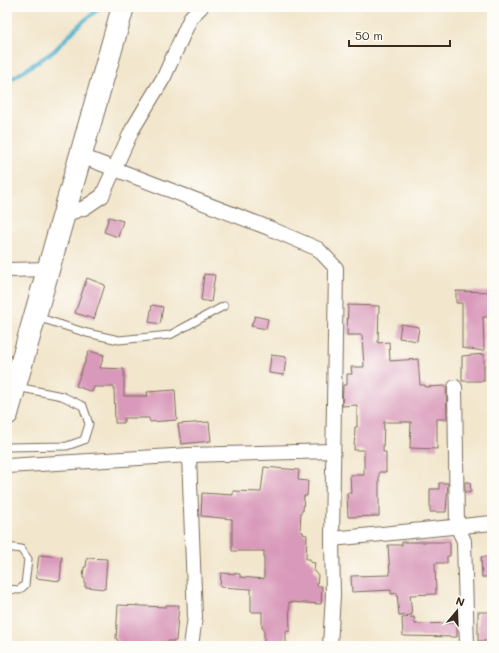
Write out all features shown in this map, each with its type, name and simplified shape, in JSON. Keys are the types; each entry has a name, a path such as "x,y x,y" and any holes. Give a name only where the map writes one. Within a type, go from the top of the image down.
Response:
{"highway":[{"path":"7,414 82,156 123,7"}],"street":[{"path":"64,215 84,208 102,196 132,130 164,77 191,17 201,7"},
{"path":"82,156 318,248 336,268 332,539 333,595 330,646"},
{"path":"7,270 48,269"},
{"path":"455,387 456,526 464,541 467,646"},
{"path":"7,466 189,455 333,451"},
{"path":"189,455 195,617 191,646"},
{"path":"332,539 492,523"}],"lane":[{"path":"35,316 119,340 170,335 224,306"},
{"path":"7,447 67,446 84,440 89,424 83,406 62,396 15,387"},
{"path":"7,547 21,549 28,559 26,585 19,590 7,589"}],"building":[{"path":"109,217 123,221 118,237 104,232"},
{"path":"204,274 215,275 211,302 201,300"},
{"path":"87,278 105,285 94,319 75,313"},
{"path":"456,291 492,292 492,317 483,317 484,351 462,348 462,303 456,303"},
{"path":"152,305 163,307 160,324 149,322"},
{"path":"348,305 379,306 378,343 389,342 390,361 418,359 420,385 425,385 425,387 446,386 447,419 437,419 437,449 410,448 411,422 384,422 383,452 386,452 386,472 379,472 379,516 348,517 347,493 351,493 350,475 364,475 364,450 354,450 355,427 357,427 357,405 342,406 343,385 347,385 347,374 352,374 351,367 364,367 362,335 347,335"},
{"path":"255,316 268,319 266,329 251,326"},
{"path":"401,324 419,327 417,341 399,338"},
{"path":"89,351 104,355 100,368 124,369 124,396 148,396 147,392 175,390 177,420 150,422 149,418 124,418 124,423 115,423 114,387 94,387 92,392 76,386"},
{"path":"484,354 484,381 462,381 462,356"},
{"path":"271,355 286,357 284,375 269,373"},
{"path":"209,422 211,441 181,444 178,424"},
{"path":"264,467 299,470 298,480 308,481 307,496 304,496 303,511 301,511 300,531 307,535 306,559 310,559 310,562 315,563 314,570 318,575 317,586 322,586 321,604 289,602 290,631 286,631 286,646 264,646 262,612 251,612 251,589 220,587 221,573 240,574 240,577 264,579 264,551 232,551 232,519 201,516 202,493 233,495 233,491 261,492"},
{"path":"465,482 470,482 471,492 465,493"},
{"path":"439,483 448,483 446,512 430,512 430,489 439,489"},
{"path":"402,542 450,542 450,556 447,556 447,563 435,563 436,594 410,595 412,615 399,616 397,593 391,594 391,590 352,592 351,576 390,575 388,545 402,545"},
{"path":"39,555 62,557 60,581 36,578"},
{"path":"481,557 491,557 492,577 482,577"},
{"path":"87,558 107,559 105,589 85,587 85,579 83,578"},
{"path":"118,605 166,607 166,605 179,605 176,641 167,641 167,646 119,646 118,640 116,639"},
{"path":"478,612 490,612 490,641 478,641"},
{"path":"414,617 415,624 457,623 457,637 403,636 402,618"}],"waterway":[{"path":"7,82 54,51 80,24 101,7"}]}
